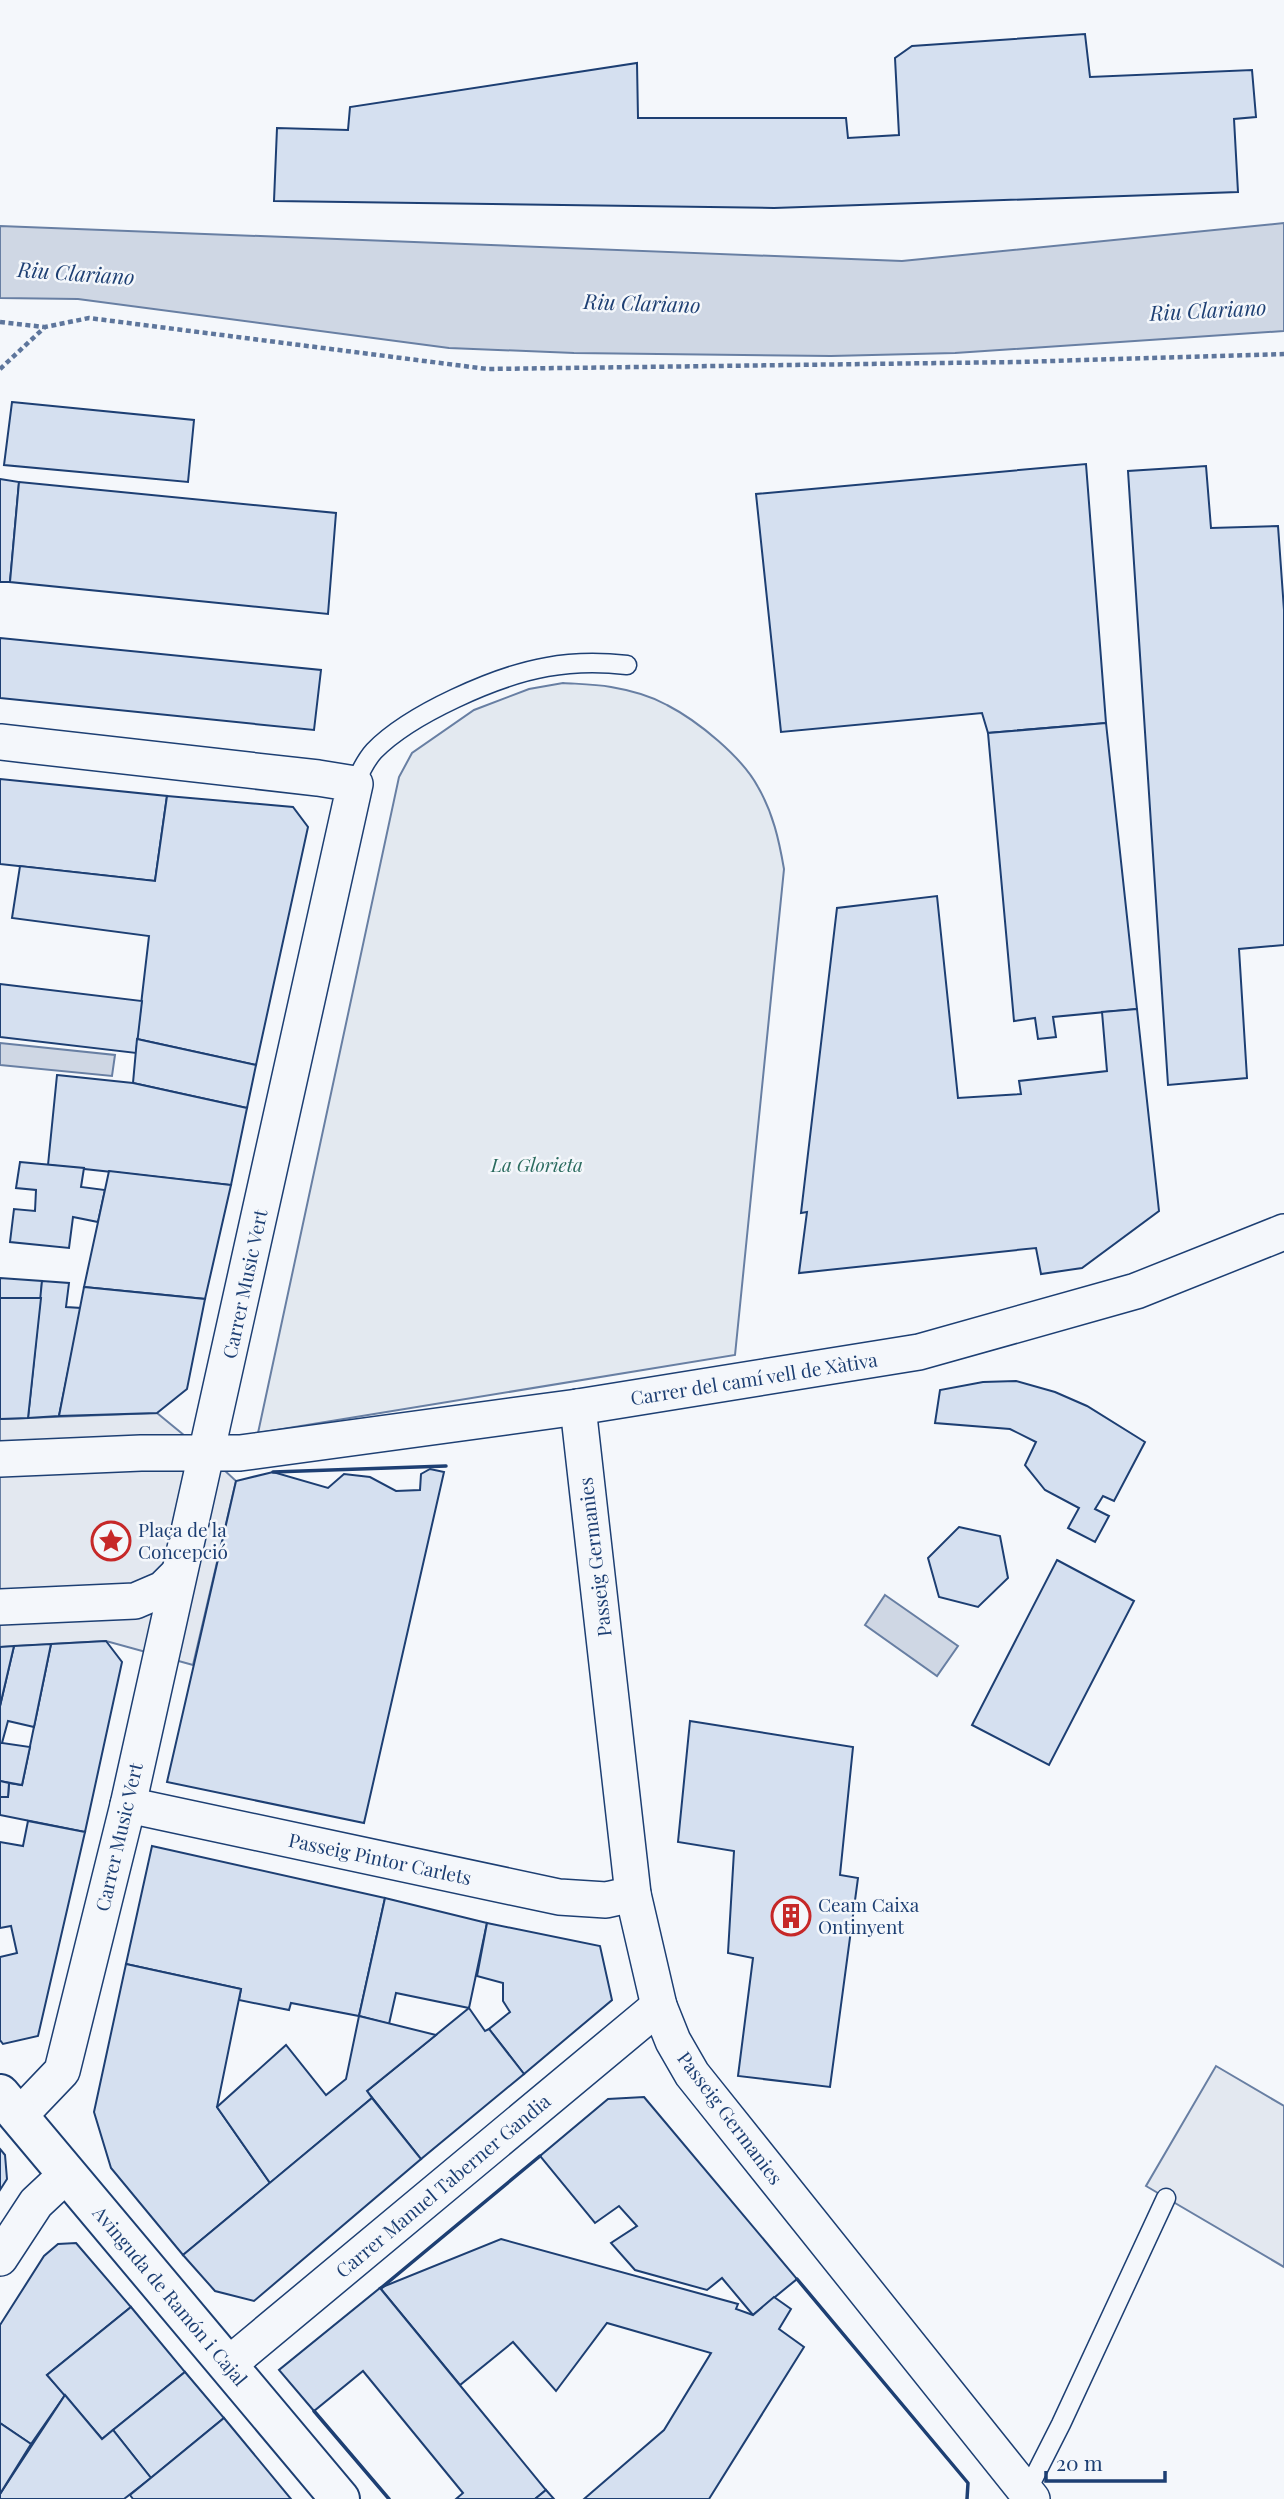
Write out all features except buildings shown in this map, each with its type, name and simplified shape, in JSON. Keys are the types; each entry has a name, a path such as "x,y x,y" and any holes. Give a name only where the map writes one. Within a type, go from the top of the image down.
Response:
{"street":[{"path":"0,742 355,784"},
{"name":"Carrer Music Vert","path":"9,2105 62,2071 128,1805 355,784"},
{"name":"Carrer del camí vell de Xàtiva","path":"207,1454 240,1453 578,1407 919,1352 1136,1291 1284,1232"},
{"name":"Passeig Germanies","path":"578,1407 634,1894 659,2006 673,2041 692,2074 1028,2496"},
{"path":"0,1459 141,1452 207,1454"},
{"path":"0,1607 135,1601 163,1589 178,1574"},
{"name":"Passeig Pintor Carlets","path":"128,1805 559,1897 606,1900 634,1894"},
{"name":"Carrer Manuel Taberner Gandia","path":"228,2365 659,2006"},
{"name":"Avinguda de Ramón i Cajal","path":"9,2105 340,2499"},
{"path":"0,2258 36,2203 67,2174"}],"lane":[{"path":"355,784 366,762 384,743 421,717 500,680 544,667 574,663 627,666"},
{"path":"1028,2496 1166,2198"}],"path":[{"path":"0,322 45,327 89,318 487,369 1018,362 1284,354"},
{"path":"0,369 45,327"}],"green space":[{"name":"La Glorieta","path":"563,683 605,686 640,694 661,702 692,720 730,752 751,776 768,807 778,837 784,869 735,1355 258,1433 399,777 412,753 474,710 529,689"}],"shaded area":[{"name":"Plaça de la Concepció","path":"157,1413 236,1481 193,1665 106,1641 0,1647 0,1419"},
{"path":"1216,2066 1284,2106 1284,2267 1146,2186"}],"water":[{"name":"Riu Clariano","path":"1284,223 1284,331 955,353 831,356 574,353 449,348 78,299 0,298 0,226 902,261"},
{"path":"0,1043 115,1055 112,1076 0,1065"},
{"path":"885,1595 958,1646 937,1676 865,1625"}],"wall":[{"path":"273,1472 446,1466"},
{"path":"381,2288 540,2156"},
{"path":"797,2279 968,2483 967,2499"},
{"path":"314,2411 389,2499"}],"place":[{"name":"Plaça de la Concepció","path":"111,1541"},
{"name":"Ceam Caixa Ontinyent","path":"791,1916"}]}
